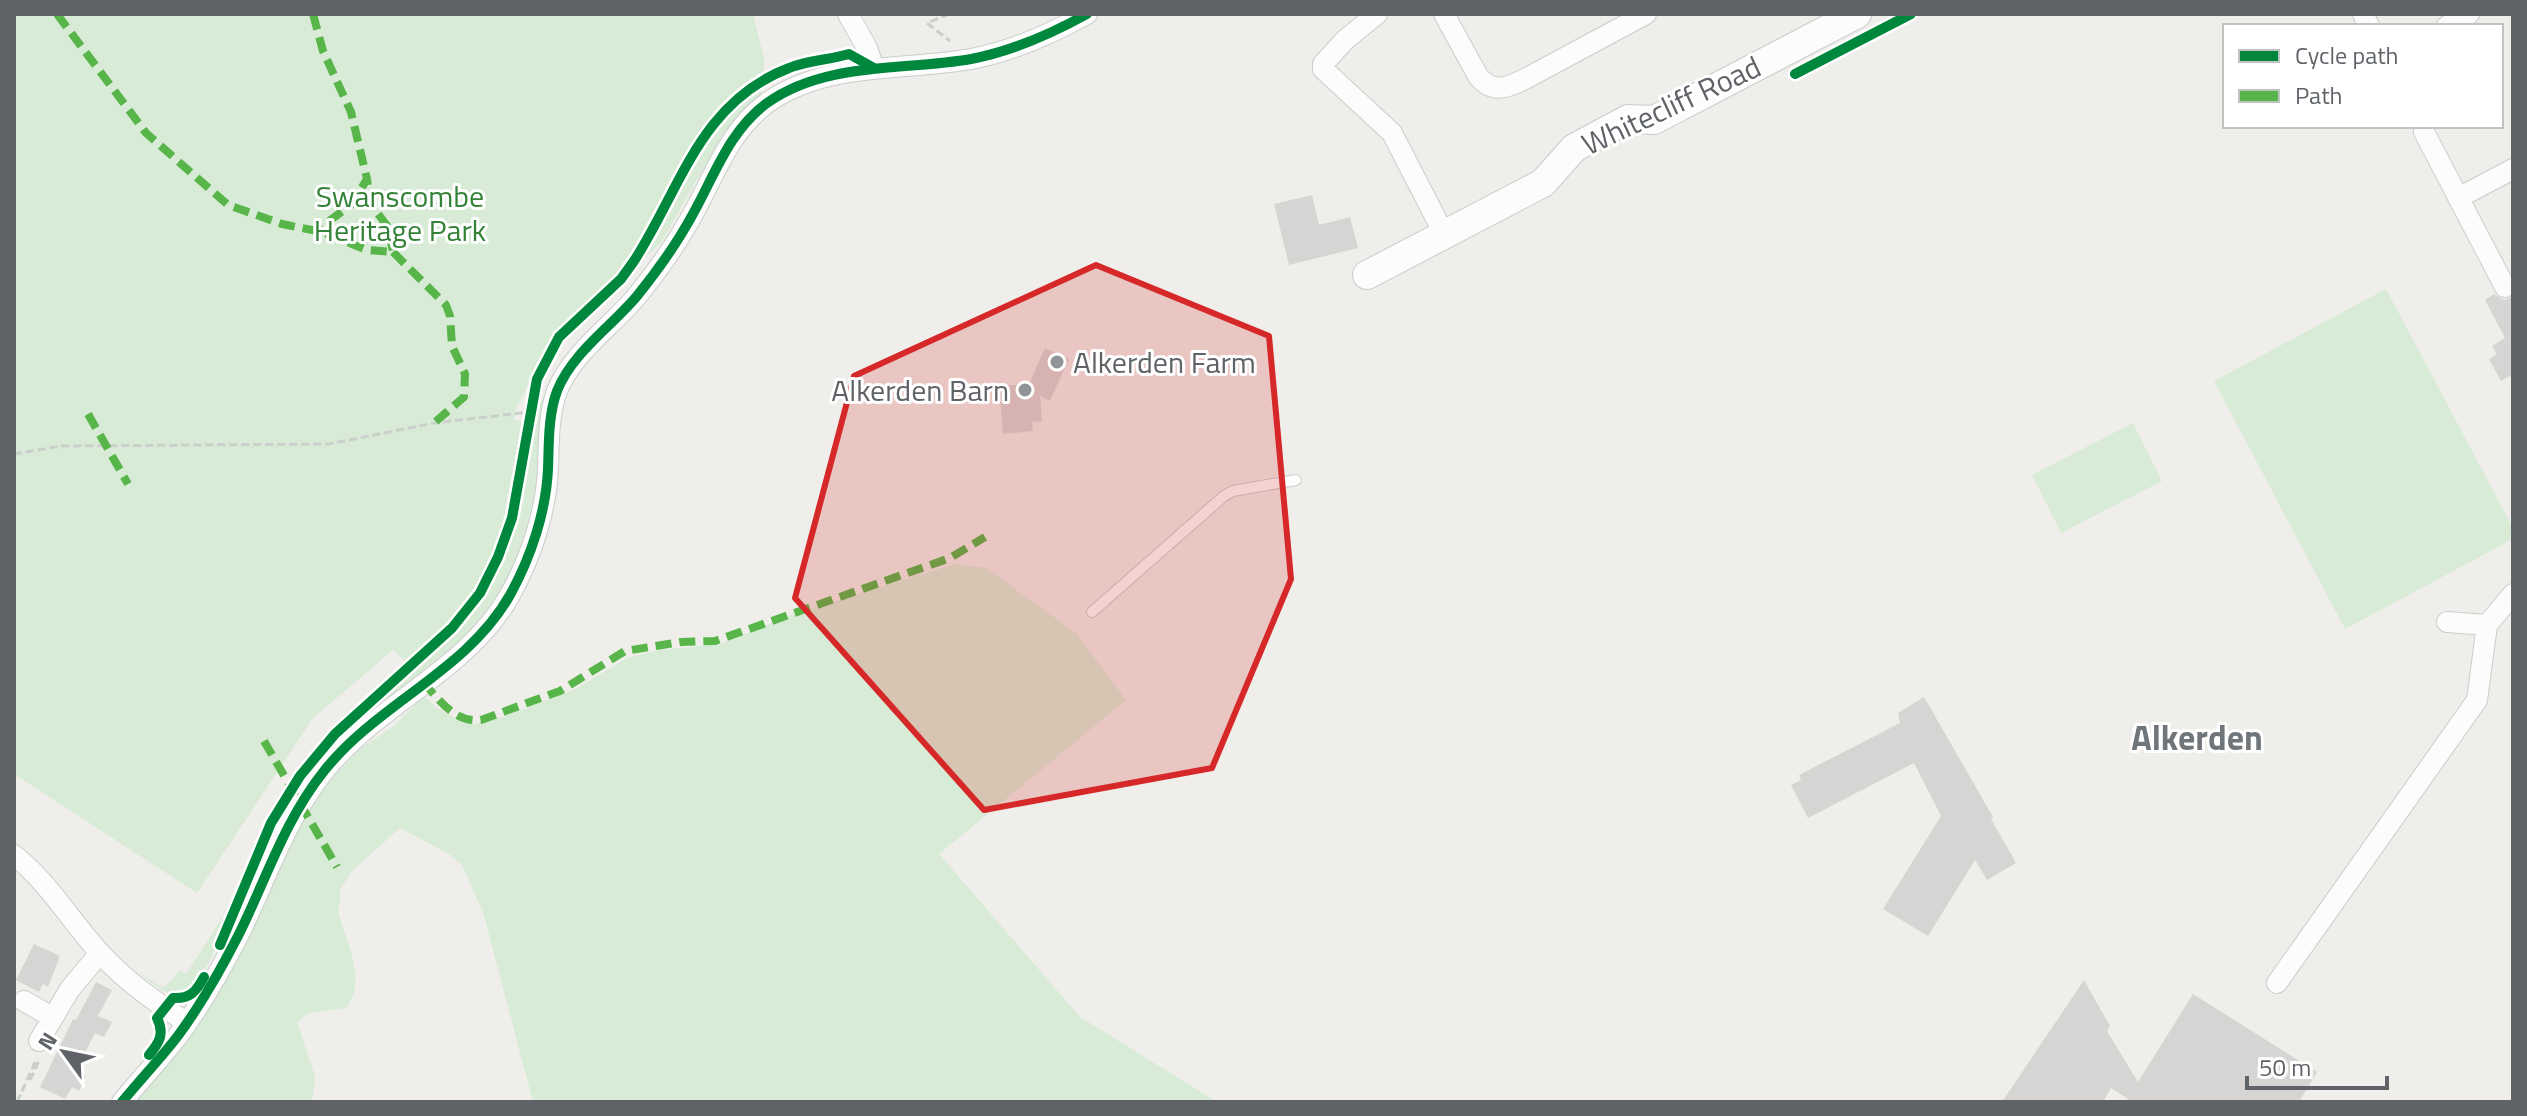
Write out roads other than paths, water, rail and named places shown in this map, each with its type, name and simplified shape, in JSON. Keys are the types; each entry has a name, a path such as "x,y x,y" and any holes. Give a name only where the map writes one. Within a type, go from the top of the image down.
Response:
{"street":[{"path":"848,14 874,68"},
{"path":"122,1102 187,1023 237,938 286,830 315,782 372,722 470,646 505,603 527,560 542,510 552,409 561,383 577,359 623,313 667,255 740,131 757,111 788,92 834,77 874,68 962,60 1002,51 1044,36 1087,14"},
{"path":"1377,14 1345,40 1323,64 1323,69 1392,133 1444,234"},
{"path":"1444,14 1478,76 1485,85 1495,88 1514,85 1646,14"},
{"name":"Whitecliff Road","path":"1367,275 1543,183 1574,148 1628,119 1654,120 1857,14"},
{"path":"2451,24 2469,14"},
{"path":"2424,132 2505,287"},
{"path":"2458,198 2513,169"},
{"path":"2277,983 2477,700 2487,625 2513,594"},
{"path":"2447,622 2487,625"},
{"path":"14,855 50,889 100,953 133,985 187,1023"},
{"path":"41,1044 52,1017 75,982 100,953"},
{"path":"24,1001 52,1017"}],"lane":[{"path":"1092,612 1224,496 1233,491 1296,480"}],"place":[{"name":"Alkerden Farm","path":"1057,362"},
{"name":"Alkerden Barn","path":"1025,390"}],"district":[{"name":"Alkerden","path":"2197,737"}],"park label":[{"name":"Swanscombe Heritage Park","path":"400,213"}]}
